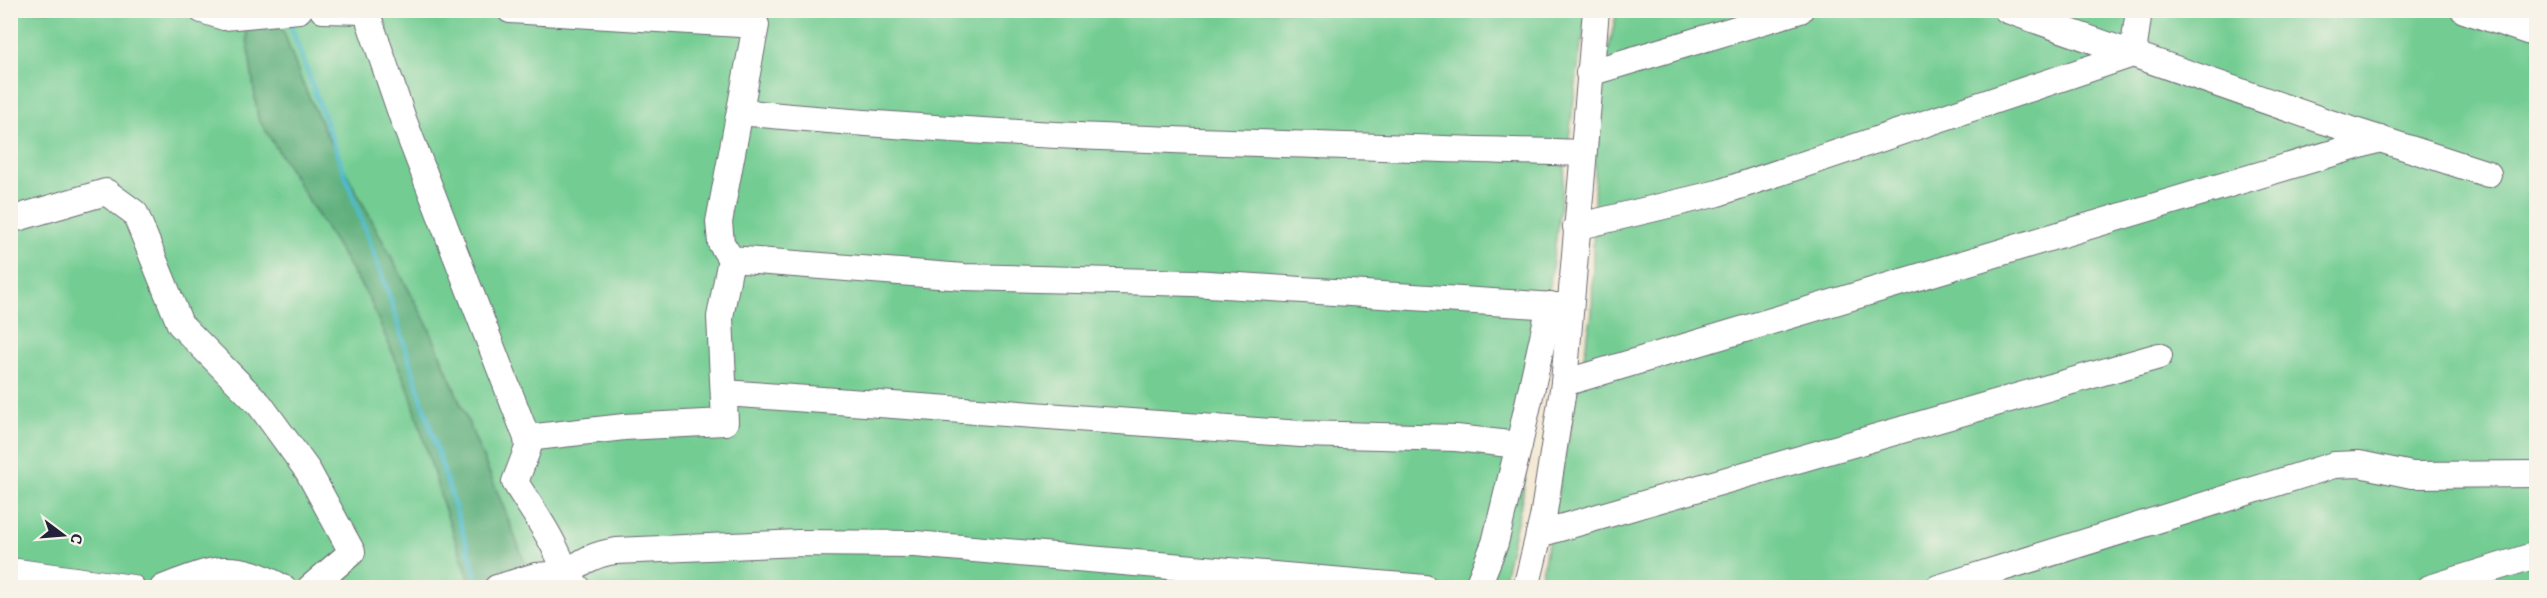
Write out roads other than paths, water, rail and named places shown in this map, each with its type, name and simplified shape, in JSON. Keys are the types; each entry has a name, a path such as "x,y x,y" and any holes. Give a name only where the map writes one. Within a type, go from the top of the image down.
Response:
{"lane":[{"path":"202,10 224,17 299,10"},
{"path":"323,10 366,11 403,119 527,438 528,448 514,482 546,528 572,581"},
{"path":"510,10 757,18 719,222 721,243 731,259 720,317 725,422 624,428 527,438"},
{"path":"1477,588 1495,543 1519,445 1560,306 1576,227 1596,10"},
{"path":"1589,73 1800,10"},
{"path":"2007,10 2488,174"},
{"path":"2133,54 2139,10"},
{"path":"2464,10 2536,34"},
{"path":"1576,227 1718,193 2133,54"},
{"path":"740,112 928,129 1582,153"},
{"path":"1564,383 2380,139"},
{"path":"10,220 106,192 135,213 180,324 260,405 308,471 352,552 310,588"},
{"path":"731,259 964,277 1193,283 1560,306"},
{"path":"1526,588 1539,534 1564,383 1560,306"},
{"path":"1539,534 2159,356"},
{"path":"724,393 1301,435 1456,438 1519,445"},
{"path":"1938,588 2334,465 2359,464 2412,475 2536,474"},
{"path":"572,581 583,560 598,553 864,543 989,549 1425,588"},
{"path":"2430,588 2536,555"},
{"path":"164,588 218,568 237,569 283,588"},
{"path":"10,572 132,588"},
{"path":"497,588 536,576 572,581"}],"waterway":[{"path":"288,18 390,298 480,588"}]}
